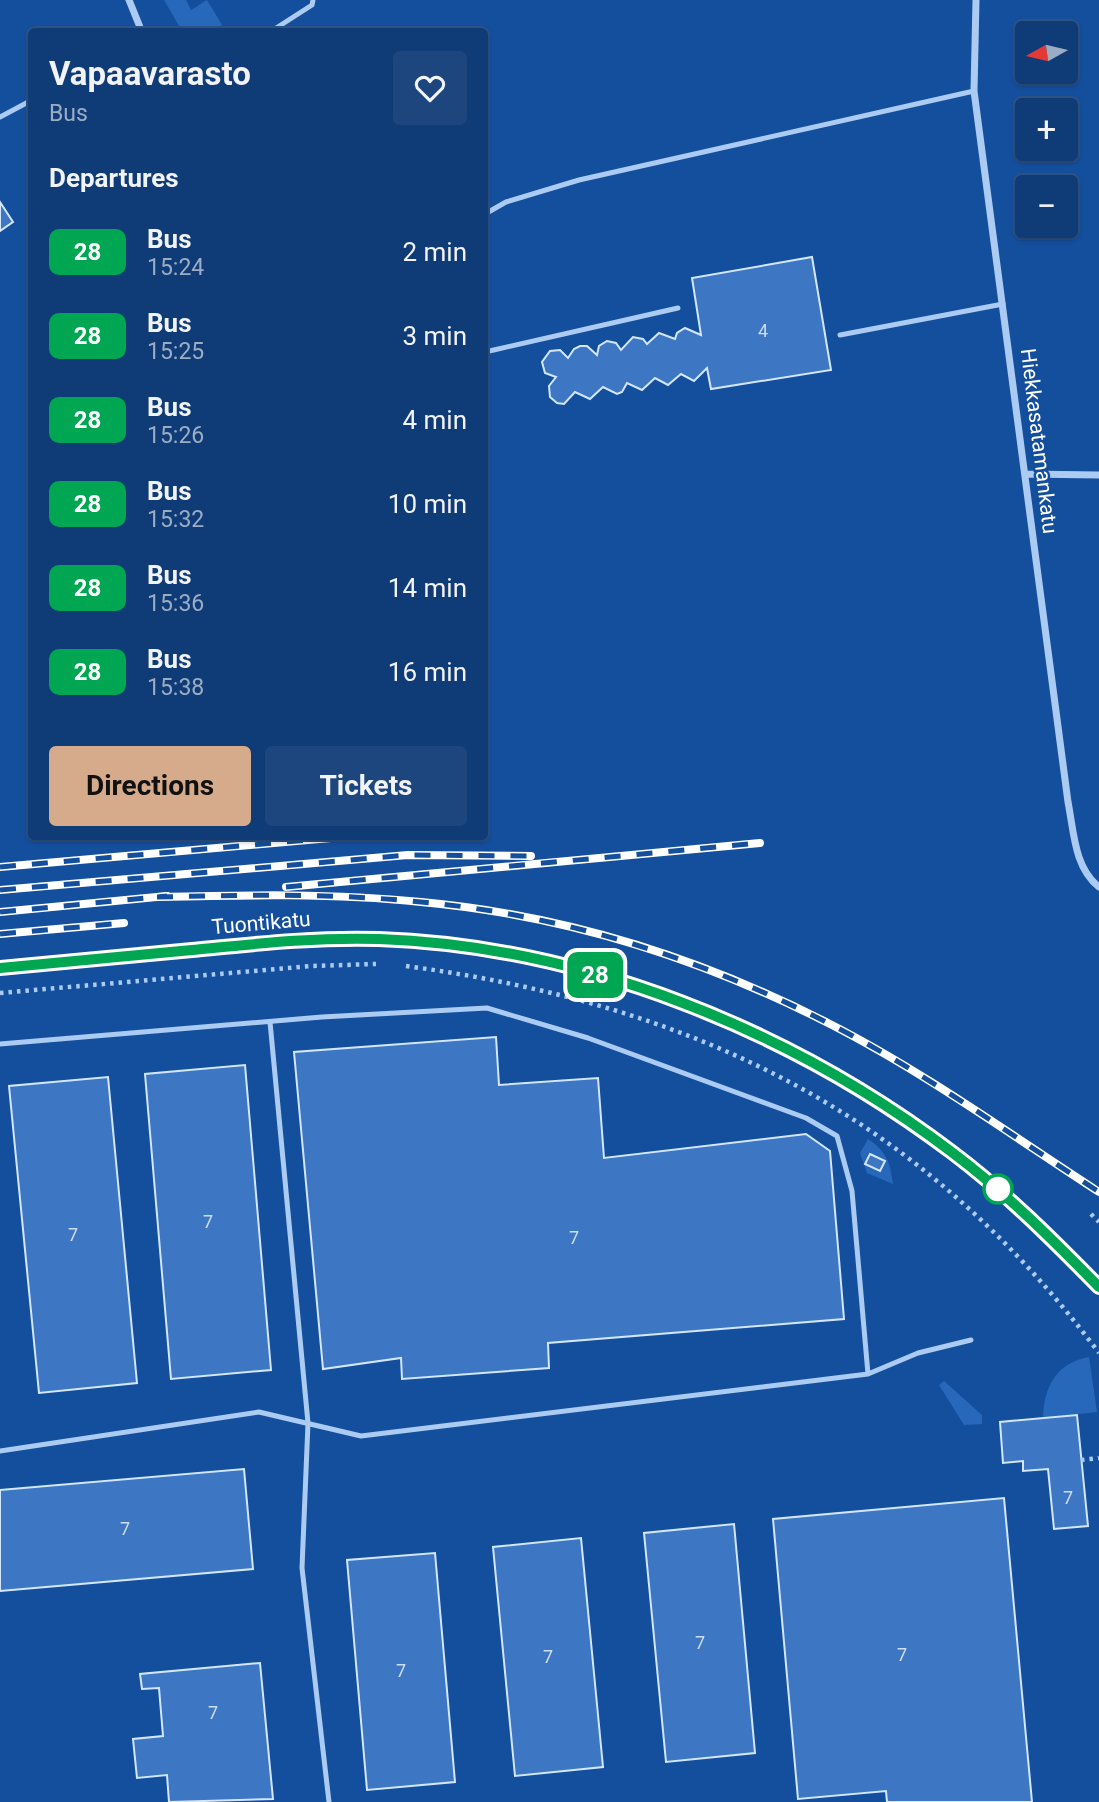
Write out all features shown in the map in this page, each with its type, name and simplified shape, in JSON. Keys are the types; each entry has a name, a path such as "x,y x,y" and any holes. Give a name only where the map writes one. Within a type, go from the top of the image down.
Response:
{"street":[{"path":"129,0 140,28"},
{"name":"Hiekkasatamankatu","path":"976,0 974,91 1068,802 1079,859 1092,881 1099,887"},
{"path":"1025,474 1099,475"},
{"name":"Tuontikatu","path":"0,968 317,939 377,939 458,947 594,975 677,1002 744,1030 862,1091 916,1126 977,1172 1016,1205 1099,1287"}],"lane":[{"path":"276,28 312,5 313,0"},
{"path":"488,212 506,202 579,180 974,91"},
{"path":"0,117 28,102"},
{"path":"839,335 1003,304"},
{"path":"488,351 678,308"},
{"path":"0,1044 487,1008 588,1038 806,1118 837,1136 852,1191 868,1374"},
{"path":"270,1022 308,1423 302,1568 329,1802"},
{"path":"0,1451 259,1412 361,1436 868,1374 918,1353 971,1340"}],"path":[{"path":"1091,1214 1099,1222"},
{"path":"1026,1264 1099,1353"},
{"path":"1081,1460 1099,1458"}],"shaded area":[{"path":"164,0 186,0 191,10 207,0 222,25 217,28 180,28"},
{"path":"868,1139 886,1158 893,1184 867,1173 860,1153"},
{"path":"1089,1357 1097,1412 1043,1418 1046,1396 1054,1378 1068,1365"},
{"path":"944,1381 982,1415 982,1424 964,1425 939,1385"}],"building":[{"path":"0,202 13,222 0,231"},
{"path":"812,257 831,370 711,389 707,368 694,381 681,374 668,385 655,378 642,390 627,383 622,392 617,394 603,387 590,399 575,392 564,404 557,403 550,397 549,386 556,377 545,373 542,362 550,351 560,350 568,358 574,349 587,346 597,355 599,346 607,341 616,343 621,350 633,337 643,339 647,344 659,333 675,339 677,333 685,328 701,335 692,278"},
{"path":"496,1037 499,1085 598,1078 604,1158 806,1134 830,1151 844,1319 548,1343 549,1368 402,1379 401,1358 323,1369 294,1052"},
{"path":"245,1065 271,1370 171,1379 145,1074"},
{"path":"108,1077 137,1383 39,1393 9,1086"},
{"path":"870,1154 885,1161 880,1171 865,1164"},
{"path":"1077,1415 1088,1526 1054,1529 1048,1469 1023,1471 1023,1461 1003,1463 1000,1422"},
{"path":"244,1469 253,1569 0,1591 0,1490"},
{"path":"1004,1498 1032,1802 887,1802 886,1791 798,1799 773,1519"},
{"path":"734,1524 755,1753 666,1762 644,1533"},
{"path":"581,1538 603,1767 515,1776 493,1547"},
{"path":"435,1553 455,1782 367,1790 347,1560"},
{"path":"260,1663 273,1799 169,1802 167,1775 137,1778 133,1739 163,1736 159,1688 142,1689 140,1674"}],"railway":[{"path":"0,867 308,840"},
{"path":"286,887 760,843"},
{"path":"0,890 408,855 531,856"},
{"path":"0,912 167,896"},
{"path":"157,897 322,896 421,902 527,917 632,944 733,979 830,1024 933,1083 1099,1192"},
{"path":"0,934 124,923"}],"bus line":[{"name":"28","path":"0,968 262,943 377,939 458,947 594,975 677,1002 780,1046 896,1112 953,1153 1016,1205 1099,1287"}]}
